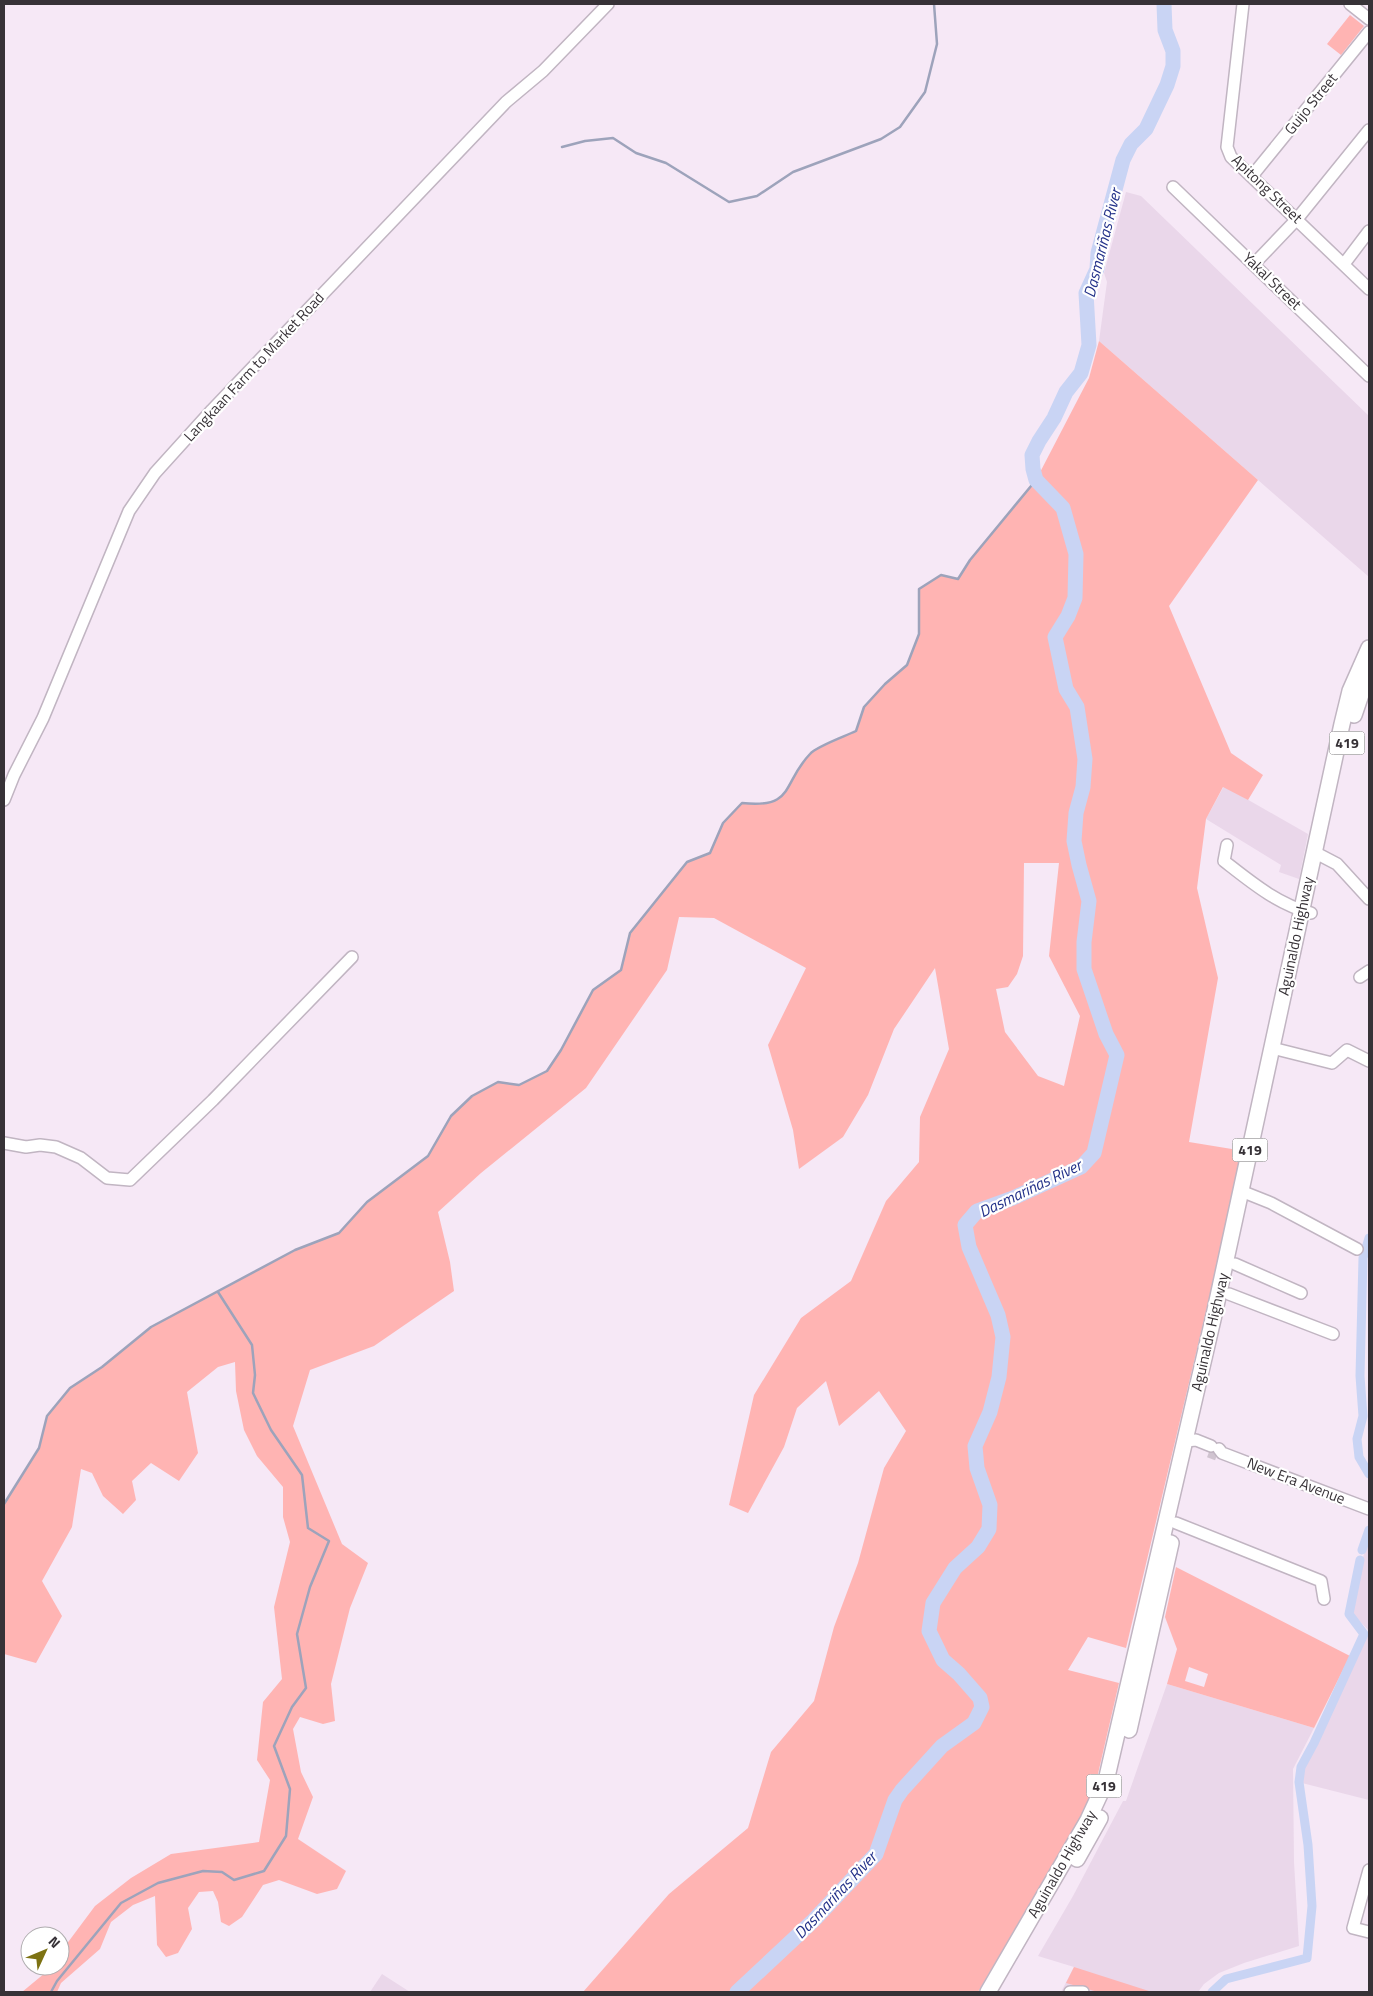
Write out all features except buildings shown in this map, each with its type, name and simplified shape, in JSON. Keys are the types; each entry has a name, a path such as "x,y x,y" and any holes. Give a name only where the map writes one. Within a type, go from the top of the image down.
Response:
{"main road":[{"name":"Aguinaldo Highway","path":"1165,1547 1176,1523 1318,854 1350,691 1369,648"},
{"name":"Aguinaldo Highway","path":"1318,854 1356,706 1369,671"},
{"name":"Aguinaldo Highway","path":"999,1992 1058,1883 1106,1781 1229,1294 1246,1193"},
{"name":"Aguinaldo Highway","path":"988,1992 1058,1883"}],"street":[{"name":"Langkaan Farm to Market Road","path":"4,800 14,775 43,718 129,511 155,474 212,410 506,102 543,71 608,4"},
{"name":"Apitong Street","path":"1242,4 1227,147 1231,156 1369,289"},
{"path":"1350,4 1369,19"},
{"name":"Guijo Street","path":"1252,176 1369,32"},
{"path":"1254,264 1297,219 1369,130"},
{"name":"Yakal Street","path":"1174,187 1369,376"},
{"path":"1344,264 1369,231"},
{"path":"1226,845 1224,861 1264,892 1306,911"},
{"path":"1318,854 1337,864 1368,896"},
{"path":"4,1143 26,1147 40,1145 56,1147 81,1158 107,1178 130,1180 212,1100 352,956"},
{"path":"1277,1049 1332,1063 1347,1050 1369,1061"},
{"path":"1246,1193 1357,1249"},
{"path":"1235,1264 1301,1293"},
{"path":"1229,1294 1333,1334"},
{"name":"New Era Avenue","path":"1192,1443 1369,1509"},
{"path":"1176,1523 1321,1580 1324,1599"},
{"path":"1369,1870 1353,1928 1369,1932"},
{"path":"1070,1992 1083,1992"}],"shaded area":[{"path":"1350,15 1364,26 1341,55 1327,44"},
{"path":"1126,192 1141,196 1369,416 1369,577 1099,341 1107,282 1104,273"},
{"path":"1099,341 1258,480 1169,606 1231,753 1263,775 1248,800 1223,787 1206,819 1197,888 1218,978 1189,1142 1244,1151 1126,1648 1088,1637 1068,1670 1119,1683 1097,1778 1081,1817 978,1992 583,1992 669,1894 748,1828 771,1752 814,1701 834,1627 858,1563 884,1468 906,1431 879,1391 839,1426 826,1381 797,1408 784,1447 748,1513 729,1505 754,1395 801,1318 851,1281 886,1201 919,1162 920,1117 949,1049 935,968 894,1029 868,1095 843,1137 799,1169 793,1130 768,1045 806,968 714,918 679,917 667,970 586,1088 481,1173 438,1212 450,1262 454,1291 374,1346 310,1370 293,1426 342,1544 368,1563 350,1608 331,1684 335,1721 323,1724 300,1717 293,1729 301,1772 313,1797 298,1839 346,1871 337,1889 317,1894 279,1880 263,1885 242,1917 229,1926 221,1922 218,1902 213,1891 199,1892 188,1908 192,1929 178,1953 166,1957 157,1945 155,1896 133,1905 111,1922 100,1949 70,1975 70,1940 95,1906 131,1878 171,1854 259,1842 270,1780 257,1760 263,1702 282,1679 274,1607 290,1542 283,1517 283,1487 257,1456 244,1430 236,1391 235,1362 218,1367 187,1392 198,1453 179,1481 151,1463 132,1481 136,1500 123,1514 103,1496 92,1473 81,1469 72,1527 42,1581 62,1616 36,1663 4,1654 4,1504 39,1448 47,1416 70,1388 102,1367 151,1327 295,1250 339,1233 367,1202 428,1156 451,1116 472,1096 498,1082 519,1085 547,1071 561,1050 593,990 621,970 630,933 687,862 710,853 723,823 742,803 759,804 771,802 779,798 810,754 856,731 864,707 907,664 919,634 919,589 941,575 958,579 970,560 1036,480 1089,378","holes":["1024,863 1059,863 1049,956 1080,1016 1064,1086 1038,1076 1005,1032 996,989 1008,987 1017,974 1023,956"]},
{"path":"1224,786 1308,834 1299,879 1279,872 1281,865 1206,819"},
{"path":"1369,1538 1369,1631 1353,1614 1363,1557"},
{"path":"1176,1567 1350,1656 1314,1728 1167,1684 1177,1649 1165,1617","holes":["1189,1667 1208,1674 1204,1687 1185,1681"]},
{"path":"1369,1631 1369,1800 1302,1783 1304,1767"},
{"path":"1167,1684 1314,1728 1293,1769 1294,1862 1299,1946 1219,1973 1204,1984 1198,1992 1061,1992 1074,1967 1038,1956 1073,1896 1123,1801 1126,1801"},
{"path":"1074,1967 1152,1992 1098,1992 1066,1983"},
{"path":"382,1974 410,1992 370,1992"},
{"path":"41,1976 69,1976 61,1983 57,1992 22,1992"}],"waterway":[{"path":"562,147 585,141 613,138 636,153 666,163 729,202 757,196 793,172 881,139 900,127 925,92 937,44 934,4"},
{"name":"Dasmariñas River","path":"737,1992 814,1920 876,1854 895,1800 902,1790 942,1746 974,1723 982,1707 980,1698 959,1674 943,1660 929,1631 933,1603 955,1568 978,1547 989,1529 990,1505 977,1468 975,1446 990,1412 999,1377 1003,1337 998,1315 969,1247 965,1225 977,1211 1013,1198 1081,1167 1094,1153 1117,1055 1106,1034 1084,969 1084,942 1089,901 1074,841 1076,813 1083,787 1085,759 1077,707 1066,689 1055,637 1068,616 1075,598 1076,554 1063,508 1036,480 1032,455 1054,418 1066,392 1081,373 1089,345 1086,293 1097,269 1098,253 1123,160 1131,144 1146,129 1167,85 1173,66 1173,51 1165,30 1164,4"},
{"path":"4,1504 39,1448 47,1416 70,1388 102,1367 151,1327 295,1250 339,1233 367,1202 428,1156 451,1116 472,1096 498,1082 519,1085 547,1071 561,1050 593,990 621,970 630,933 687,862 710,853 723,823 742,803 759,804 771,802 779,798 810,754 856,731 864,707 885,684 907,665 919,634 919,589 941,575 958,579 970,560 1036,480"},
{"path":"1369,1238 1363,1258 1360,1376 1363,1416 1357,1439 1359,1457 1369,1474"},
{"path":"51,1992 57,1981 121,1903 158,1883 203,1871 222,1872 234,1880 264,1871 286,1836 290,1789 274,1746 292,1707 306,1688 297,1634 310,1587 329,1541 308,1528 302,1475 271,1430 253,1393 255,1375 252,1345 218,1292"},
{"path":"1362,1550 1369,1530"},
{"path":"1212,1992 1226,1979 1307,1958 1312,1906 1308,1845 1299,1782 1301,1767 1364,1634 1349,1614 1360,1560"}],"tunnel":[{"path":"1209,1452 1217,1455"}]}
